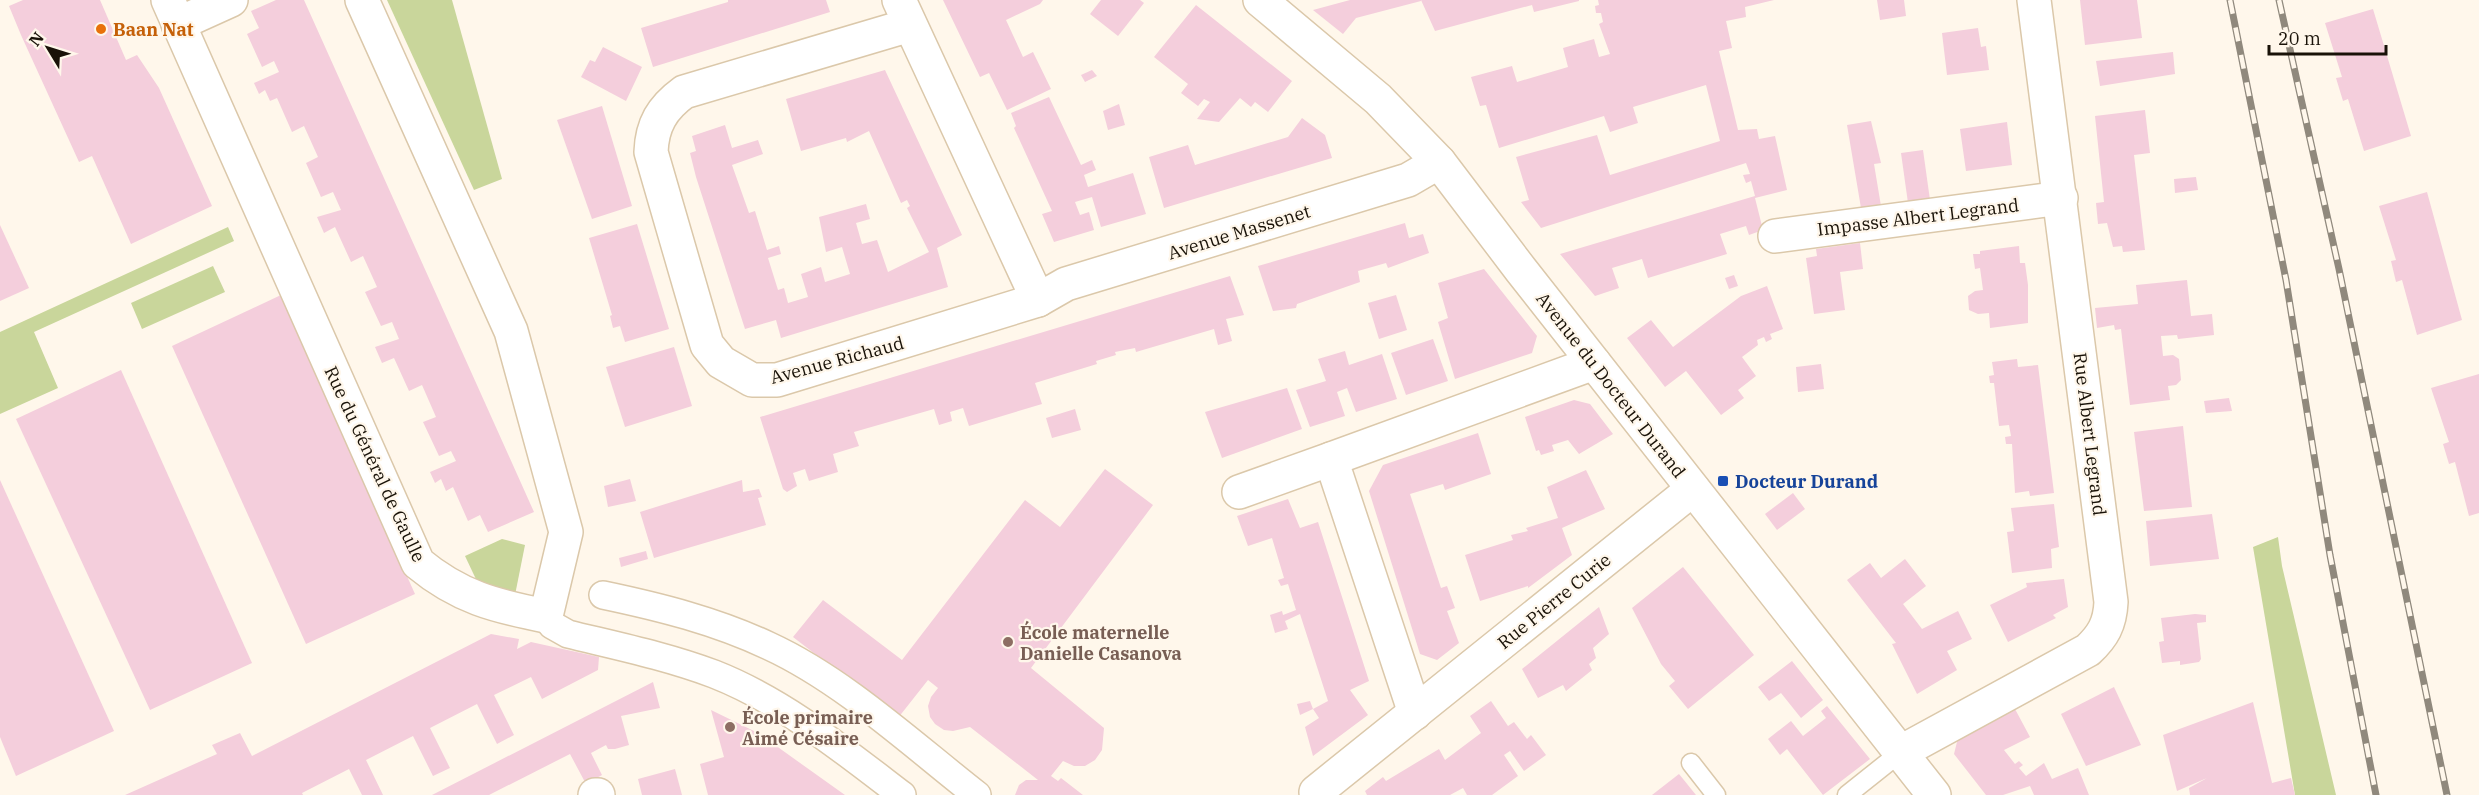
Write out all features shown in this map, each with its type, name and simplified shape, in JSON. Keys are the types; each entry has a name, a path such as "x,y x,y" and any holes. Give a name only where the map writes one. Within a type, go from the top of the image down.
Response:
{"street":[{"path":"173,12 231,0"},
{"path":"362,0 511,331 566,532 546,616"},
{"name":"Avenue du Docteur Durand","path":"1260,0 1378,99 1439,162 1934,795"},
{"name":"Rue Albert Legrand","path":"1901,752 2088,650 2103,635 2111,616 2110,591 2061,198 2034,0"},
{"name":"Rue du Général de Gaulle","path":"173,12 418,563 460,592 481,602 546,616 552,625 568,634 684,664 752,692 821,735 902,795"},
{"name":"Avenue Richaud","path":"905,13 1038,300 777,380 752,380 720,362 707,345 651,152 652,132 666,105 684,92 905,13"},
{"name":"Avenue Massenet","path":"1038,300 1066,284 1408,180 1439,162"},
{"name":"Impasse Albert Legrand","path":"1775,236 2061,198"},
{"path":"1239,492 1594,363"},
{"path":"1331,459 1415,713"},
{"name":"Rue Pierre Curie","path":"1316,792 1693,489"},
{"path":"603,595 698,618 771,646 835,685 977,795"}],"lane":[{"path":"1847,795 1901,752"},
{"path":"1691,763 1716,795"}],"green space":[{"path":"387,0 452,0 502,179 474,190"},
{"path":"228,227 234,241 34,332 58,388 0,414 0,332"},
{"path":"213,266 225,292 142,329 131,303"},
{"path":"2278,537 2282,566 2336,795 2295,795 2253,547"},
{"path":"502,539 525,545 514,600 483,594 465,556"}],"building":[{"path":"23,0 100,0 126,60 137,55 159,88 212,206 131,244 92,156 79,162 21,35 9,6"},
{"path":"276,0 304,0 534,512 488,532 480,515 468,521 453,487 446,491 441,479 435,483 430,472 456,461 451,451 439,456 423,422 436,417 422,385 409,391 394,358 382,363 375,347 399,339 392,322 381,326 365,292 377,287 363,256 351,262 335,227 324,233 317,217 341,210 333,192 321,197 306,163 318,157 304,126 292,132 277,98 270,101 265,90 259,94 254,83 279,72 274,61 262,67 247,34 259,28 251,11"},
{"path":"728,0 826,0 830,12 653,67 641,28 728,2"},
{"path":"943,0 1043,0 1040,4 1006,20 1023,57 1033,52 1051,89 1007,110 989,73 980,77"},
{"path":"1101,0 1140,0 1144,3 1118,36 1090,14"},
{"path":"1350,0 1421,1 1356,18 1343,34 1313,10"},
{"path":"1421,0 1579,1 1534,12 1532,5 1435,31"},
{"path":"1598,0 1774,0 1745,7 1746,17 1726,21 1732,48 1719,51 1738,130 1757,129 1759,139 1775,136 1787,190 1755,198 1763,230 1749,235 1746,226 1720,234 1727,254 1648,278 1642,259 1612,268 1619,288 1595,296 1560,254 1755,196 1751,181 1746,183 1743,175 1750,174 1746,163 1541,228 1521,202 1529,200 1516,157 1597,135 1610,175 1720,141 1706,85 1633,107 1638,123 1610,132 1604,116 1499,148 1486,105 1480,106 1471,77 1512,66 1517,82 1568,67 1563,48 1594,39 1599,57 1610,54 1599,24 1603,22 1601,13 1596,13 1595,6 1599,5"},
{"path":"1877,0 1904,0 1906,16 1880,20"},
{"path":"2080,0 2137,0 2142,38 2085,45"},
{"path":"1196,5 1292,81 1268,112 1255,102 1251,107 1240,98 1219,122 1197,119 1210,102 1204,99 1198,106 1181,93 1188,84 1154,57"},
{"path":"2373,9 2411,136 2364,151 2348,99 2343,101 2336,78 2342,77 2325,23"},
{"path":"1978,28 1981,47 1986,46 1989,70 1947,75 1942,33"},
{"path":"603,47 642,67 626,101 581,77 590,60 595,62"},
{"path":"2173,52 2175,74 2100,86 2096,61"},
{"path":"885,70 962,235 937,248 948,287 781,338 776,320 745,329 696,177 690,153 696,151 692,136 725,125 732,148 758,140 763,154 732,165 749,213 755,211 767,250 779,246 781,254 768,258 778,290 784,288 788,303 808,297 801,274 821,267 825,282 850,274 842,247 826,252 819,217 866,204 870,219 856,223 862,244 877,240 888,272 929,252 907,208 910,206 907,200 901,203 869,131 847,142 846,138 801,151 786,99"},
{"path":"1092,70 1097,76 1085,82 1081,75"},
{"path":"1049,97 1081,165 1092,160 1096,170 1084,175 1088,187 1133,173 1146,214 1101,227 1092,197 1075,202 1080,215 1089,212 1094,230 1054,242 1042,214 1052,211 1014,128 1016,126 1011,113"},
{"path":"1119,104 1125,125 1108,130 1103,111"},
{"path":"602,106 632,206 592,219 557,120"},
{"path":"2145,110 2150,153 2134,155 2145,250 2123,252 2122,246 2113,247 2107,223 2098,224 2096,203 2104,202 2095,116"},
{"path":"1302,118 1325,135 1332,158 1164,208 1149,157 1188,145 1195,165 1288,137"},
{"path":"1871,121 1881,163 1874,164 1881,206 1861,208 1847,125"},
{"path":"2007,122 2012,165 1966,171 1960,129"},
{"path":"1923,150 1930,200 1908,203 1901,153"},
{"path":"2196,177 2198,190 2175,193 2174,179"},
{"path":"2427,192 2462,320 2417,335 2402,280 2396,282 2391,261 2396,260 2379,206"},
{"path":"1405,223 1409,238 1423,234 1429,253 1388,268 1386,263 1358,271 1360,282 1297,304 1296,308 1273,311 1258,266"},
{"path":"637,224 669,329 625,342 620,326 613,328 610,316 612,315 589,238"},
{"path":"0,225 29,288 0,301"},
{"path":"1860,243 1863,269 1840,272 1845,310 1814,314 1806,258 1817,256 1816,249"},
{"path":"2019,246 2020,263 2025,263 2028,285 2028,323 1990,328 1989,313 1978,314 1969,310 1968,296 1975,291 1983,290 1980,268 1975,269 1973,254"},
{"path":"1484,269 1537,336 1532,353 1455,379 1438,322 1448,318 1438,283"},
{"path":"1734,275 1738,286 1729,289 1725,278"},
{"path":"1230,276 1244,315 1226,319 1232,341 1218,345 1214,329 1136,352 1135,348 1115,352 1116,355 1096,361 1097,364 1035,383 1042,404 969,426 963,408 950,412 952,421 939,425 934,409 854,432 859,446 833,454 838,472 809,481 805,469 793,473 797,486 787,492 783,489 760,417"},
{"path":"2187,280 2191,316 2212,314 2214,335 2178,339 2177,335 2161,336 2163,356 2173,355 2179,359 2181,380 2176,385 2168,386 2170,400 2130,405 2121,329 2115,330 2114,325 2097,328 2095,308 2138,304 2136,285"},
{"path":"1767,286 1783,329 1770,334 1772,339 1766,342 1764,337 1757,340 1758,345 1742,357 1756,376 1738,390 1744,398 1721,415 1686,371 1665,387 1627,338 1651,320 1673,347 1741,296"},
{"path":"281,295 415,594 306,644 172,346"},
{"path":"1396,295 1407,330 1379,339 1368,303"},
{"path":"1433,339 1448,381 1406,395 1391,353"},
{"path":"674,347 692,406 625,427 606,367"},
{"path":"1345,351 1349,365 1382,354 1397,399 1356,412 1347,388 1337,392 1345,416 1310,427 1296,390 1326,381 1318,359"},
{"path":"2017,359 2018,367 2038,365 2054,493 2030,496 2029,491 2015,493 2012,444 2006,444 2005,437 2011,436 2009,425 1999,426 1994,383 1990,383 1989,376 1994,375 1992,362"},
{"path":"1821,364 1824,389 1798,392 1796,367"},
{"path":"121,370 252,663 150,710 16,419"},
{"path":"2479,374 2479,513 2469,516 2455,462 2449,464 2443,444 2449,442 2431,388"},
{"path":"1287,388 1302,429 1222,458 1205,412"},
{"path":"2229,398 2232,411 2206,413 2204,401"},
{"path":"1574,400 1590,404 1613,434 1579,454 1568,440 1552,445 1554,451 1541,455 1539,450 1536,451 1525,417"},
{"path":"1075,409 1081,430 1052,438 1046,418"},
{"path":"2183,426 2192,507 2144,511 2134,432"},
{"path":"1478,433 1491,474 1445,490 1443,484 1410,494 1441,588 1447,586 1455,608 1447,611 1459,643 1437,660 1420,654 1369,491 1383,465"},
{"path":"1105,469 1153,505 1031,668 1104,728 1102,750 1095,760 1085,766 1074,766 1063,761 1051,776 1058,781 1061,778 1083,795 1015,795 1019,785 1026,780 1038,780 970,727 953,731 944,730 935,724 930,717 928,706 938,688 928,680 898,718 793,637 823,600 902,660 1025,500 1060,527"},
{"path":"1586,470 1605,509 1562,528 1572,555 1528,588 1528,586 1480,601 1465,555 1513,540 1511,535 1528,531 1526,528 1558,518 1547,487"},
{"path":"630,479 636,501 608,507 604,486"},
{"path":"0,480 114,731 16,776 0,737"},
{"path":"742,480 743,492 759,489 762,497 758,498 766,525 654,558 640,512"},
{"path":"1793,493 1805,509 1777,530 1765,514"},
{"path":"1288,499 1300,528 1318,522 1369,681 1350,690 1368,715 1313,756 1305,727 1319,718 1313,709 1328,701 1300,614 1285,621 1288,629 1275,633 1270,615 1282,611 1283,615 1296,610 1288,584 1281,586 1278,580 1284,578 1272,538 1248,546 1237,516"},
{"path":"2054,504 2059,547 2051,549 2052,568 2012,573 2007,532 2014,531 2011,508"},
{"path":"2212,514 2219,559 2150,566 2146,521"},
{"path":"646,551 648,559 621,567 619,558"},
{"path":"1905,559 1926,586 1903,604 1922,629 1958,611 1972,639 1947,651 1957,670 1917,694 1892,644 1896,643 1847,580 1870,563 1881,578"},
{"path":"1683,567 1754,655 1688,709 1669,686 1675,681 1661,664 1632,608"},
{"path":"2064,579 2068,607 2053,615 2056,618 2008,642 1990,605 2027,587 2026,583"},
{"path":"1599,607 1609,634 1593,648 1596,658 1589,664 1592,670 1566,691 1563,685 1538,698 1522,669"},
{"path":"2206,615 2206,622 2197,623 2201,659 2199,662 2180,665 2180,661 2162,663 2159,642 2164,641 2161,618"},
{"path":"491,634 519,639 517,649 531,642 599,657 598,670 542,699 531,677 494,695 514,735 497,744 477,704 430,728 450,768 433,776 413,736 366,760 383,795 362,795 349,769 302,793 303,795 125,795 217,754 212,745 240,733 252,756"},
{"path":"1792,661 1823,700 1801,718 1781,693 1769,701 1758,687"},
{"path":"653,682 660,708 621,716 629,745 608,749 606,745 591,753 602,775 586,784 570,754 489,795 432,795"},
{"path":"2114,687 2141,745 2086,766 2061,714"},
{"path":"1310,701 1313,709 1300,715 1297,704"},
{"path":"1491,701 1508,726 1514,722 1527,739 1531,735 1546,755 1524,771 1510,751 1504,755 1518,776 1492,795 1467,795 1463,788 1450,795 1367,795 1365,791 1383,777 1386,781 1439,749 1445,760 1481,733 1470,716"},
{"path":"2253,702 2272,783 2291,778 2295,795 2190,795 2189,788 2207,778 2177,791 2163,735"},
{"path":"1827,706 1870,759 1823,795 1787,749 1780,755 1768,739 1791,721 1803,736 1826,718 1821,711"},
{"path":"2015,709 2030,737 2004,750 2015,764 2019,761 2023,765 2019,768 2026,776 2044,763 2052,779 2078,768 2089,795 2034,795 2030,786 2003,795 1986,795 1954,754 1958,738"},
{"path":"711,710 758,733 845,795 708,795 700,764 724,757"},
{"path":"675,769 682,795 642,795 638,779"},
{"path":"1679,774 1696,795 1652,795"}],"railway":[{"path":"2230,0 2286,280 2330,555 2376,795"},
{"path":"2279,0 2339,269 2447,795"}],"place":[{"name":"Baan Nat","path":"101,29"},
{"name":"Docteur Durand","path":"1723,481"},
{"name":"École maternelle Danielle Casanova","path":"1008,642"},
{"name":"École primaire Aimé Césaire","path":"730,727"}]}
